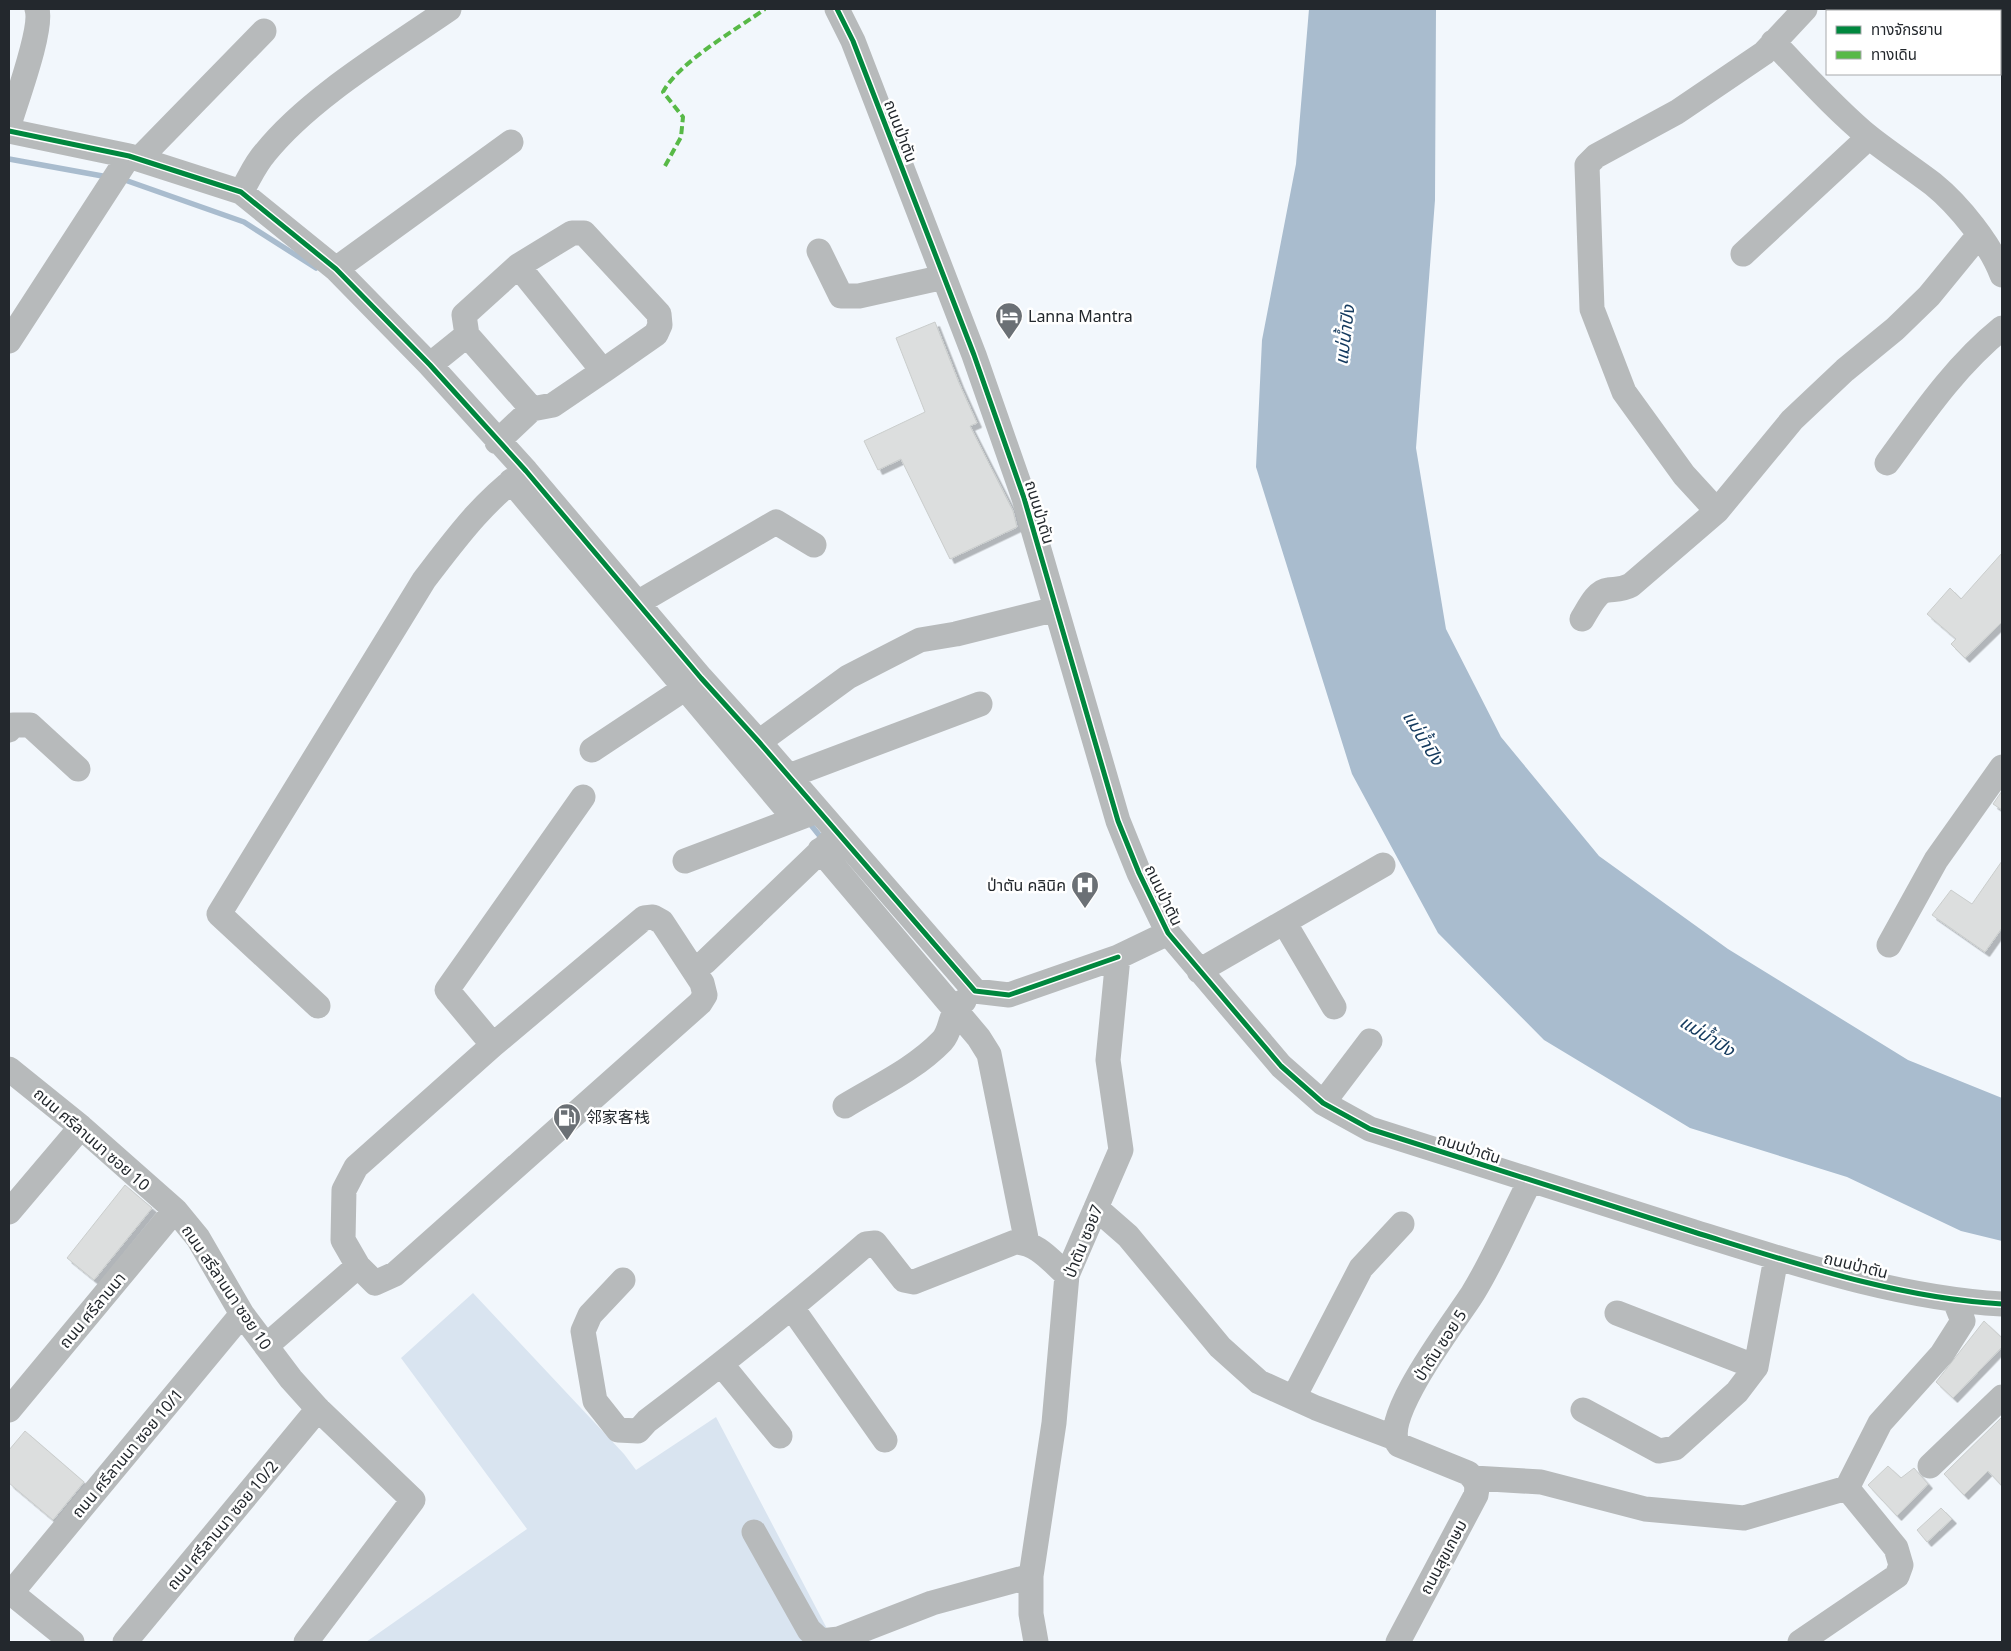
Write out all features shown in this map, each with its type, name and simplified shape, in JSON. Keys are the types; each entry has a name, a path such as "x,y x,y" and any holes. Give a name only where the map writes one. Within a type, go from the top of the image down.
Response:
{"street":[{"path":"9,125 39,16 37,9"},
{"path":"242,192 263,154 288,126 350,78 449,9"},
{"name":"ถนนป่าตัน","path":"837,9 853,42 944,277 1024,498 1118,821 1139,873 1168,933 1281,1066 1323,1103 1370,1129 1776,1258 1879,1285 1955,1301 2002,1304"},
{"path":"1717,511 1684,474 1624,392 1592,309 1587,165 1596,156 1677,112 1764,53 1804,9"},
{"path":"9,341 128,163 264,31"},
{"path":"1773,42 1839,110 1869,137 1935,186 1979,235 2002,275"},
{"path":"9,131 242,192 336,269 430,365 497,442 518,476 748,746 795,819"},
{"path":"1743,254 1869,137"},
{"path":"336,269 511,142"},
{"path":"497,442 532,409 552,405 656,334 660,325 659,314 584,233 572,233 518,266 464,316 467,335 532,409"},
{"path":"1582,619 1600,594 1607,590 1620,590 1631,585 1717,511 1792,420 1844,370 1895,329 1929,296 1979,235"},
{"path":"819,251 841,296 859,296 944,277"},
{"path":"518,266 603,371"},
{"path":"1887,463 1943,387 1980,346 2002,328"},
{"path":"436,360 467,335"},
{"path":"318,1006 219,914 424,580 458,536 518,476"},
{"path":"631,608 776,522 814,545"},
{"path":"748,746 848,676 920,640 956,634 1056,609"},
{"path":"592,750 693,683"},
{"path":"789,776 980,704"},
{"path":"9,730 13,725 30,725 78,769"},
{"path":"748,746 789,776 818,811 829,842 871,910 979,1038 989,1054 1027,1243"},
{"path":"1889,945 1936,860 2002,768"},
{"path":"494,1045 447,990 583,797"},
{"path":"685,861 818,811"},
{"path":"829,842 889,892 975,991 1009,995 1052,978 1118,958 1168,933"},
{"path":"704,962 829,842"},
{"path":"1199,971 1383,865"},
{"path":"871,910 889,892"},
{"path":"654,917 662,922 702,983 705,994 700,1003 395,1274 375,1283 358,1266 343,1240 344,1190 356,1168 494,1045 644,918 654,917"},
{"path":"1284,922 1334,1007"},
{"name":"ป่าตัน ซอย7","path":"1036,1642 1031,1614 1030,1576 1054,1422 1067,1275 1121,1150 1108,1060 1118,958"},
{"path":"845,1106 924,1058 944,1038 954,1010 975,991"},
{"path":"1323,1103 1370,1041"},
{"name":"ถนน ศรีลานนา ซอย 10","path":"9,1069 81,1127 175,1210"},
{"path":"9,1212 81,1127"},
{"name":"ป่าตัน ซอย 5","path":"1395,1438 1396,1425 1403,1407 1424,1365 1474,1292 1530,1181"},
{"path":"1096,1208 1128,1236 1220,1347 1259,1382 1316,1408 1395,1438 1399,1445 1470,1476 1541,1482 1645,1509 1744,1518 1847,1488 1880,1423 1942,1354 1963,1321 1955,1301"},
{"name":"ถนน สรีลานนา ซอย 10","path":"175,1210 198,1238 242,1314 291,1379 318,1409"},
{"name":"ถนน ศรีลานนา","path":"9,1410 175,1210"},
{"path":"1294,1397 1361,1268 1402,1224"},
{"path":"623,1280 590,1314 582,1332 595,1401 618,1430 638,1431 647,1421 792,1308 866,1244 875,1244 904,1280 914,1282 1015,1242 1027,1243 1039,1249 1067,1275"},
{"path":"1583,1410 1659,1451 1675,1448 1737,1392 1756,1367 1776,1258"},
{"path":"266,1346 358,1266"},
{"path":"792,1308 885,1440"},
{"path":"1617,1313 1756,1367"},
{"name":"ถนน ศรีลานนา ซอย 10/1","path":"10,1592 242,1314"},
{"path":"722,1364 780,1436"},
{"path":"1930,1466 2002,1396"},
{"path":"306,1642 413,1500 318,1409"},
{"name":"ถนน ศรีลานนา ซอย 10/2","path":"125,1642 318,1409"},
{"name":"ถนนสุขเกษม","path":"1398,1642 1476,1496 1477,1488 1470,1476"},
{"path":"1800,1642 1897,1576 1902,1565 1896,1548 1847,1488"},
{"path":"754,1532 809,1630 821,1641 839,1639 932,1603 1030,1576"},
{"path":"10,1592 72,1642"}],"shaded area":[{"path":"473,1293 624,1454 636,1470 716,1417 834,1642 366,1642 527,1529 401,1358"}],"water":[{"name":"แม่น้ำปิง","path":"1309,9 1436,9 1435,200 1416,448 1446,629 1501,737 1599,856 1728,949 1908,1060 2002,1098 2002,1241 1961,1231 1847,1177 1690,1128 1544,1040 1438,933 1352,774 1256,467 1262,340 1296,164"}],"building":[{"path":"935,322 977,423 970,426 1013,511 1017,527 950,559 901,459 878,470 864,441 925,412 896,338"},
{"path":"2002,553 2002,622 1965,658 1951,644 1956,639 1927,614 1950,588 1961,599"},
{"path":"2002,791 2002,810 1993,804"},
{"path":"2002,861 2002,928 1985,952 1932,915 1951,890 1972,904"},
{"path":"125,1185 152,1208 94,1280 67,1258"},
{"path":"1984,1321 2002,1338 2002,1347 1953,1398 1936,1382"},
{"path":"2002,1417 2002,1486 1988,1471 1964,1495 1944,1474"},
{"path":"25,1431 84,1482 53,1520 9,1483 9,1450"},
{"path":"1888,1466 1901,1478 1914,1468 1928,1484 1897,1516 1868,1485"},
{"path":"1941,1508 1952,1519 1927,1542 1917,1530"}],"waterway":[{"path":"9,159 108,177"},
{"path":"122,179 244,222 316,268"},
{"path":"807,820 823,840"}],"marked path":[{"path":"665,166 681,137 683,117 663,92 682,69 695,58 765,9"}],"cycle path":[{"path":"837,9 853,41 974,355 1024,498 1118,821 1139,873 1168,933 1281,1066 1323,1103 1370,1129 1808,1267 1924,1295 2002,1304"},
{"path":"9,131 129,156 241,192 336,269 430,365 526,471 701,678 975,991 1009,995 1118,957"}],"place":[{"name":"Lanna Mantra","path":"1009,340"},
{"name":"ป่าตัน คลินิค","path":"1085,909"},
{"name":"邻家客栈","path":"567,1141"}]}
